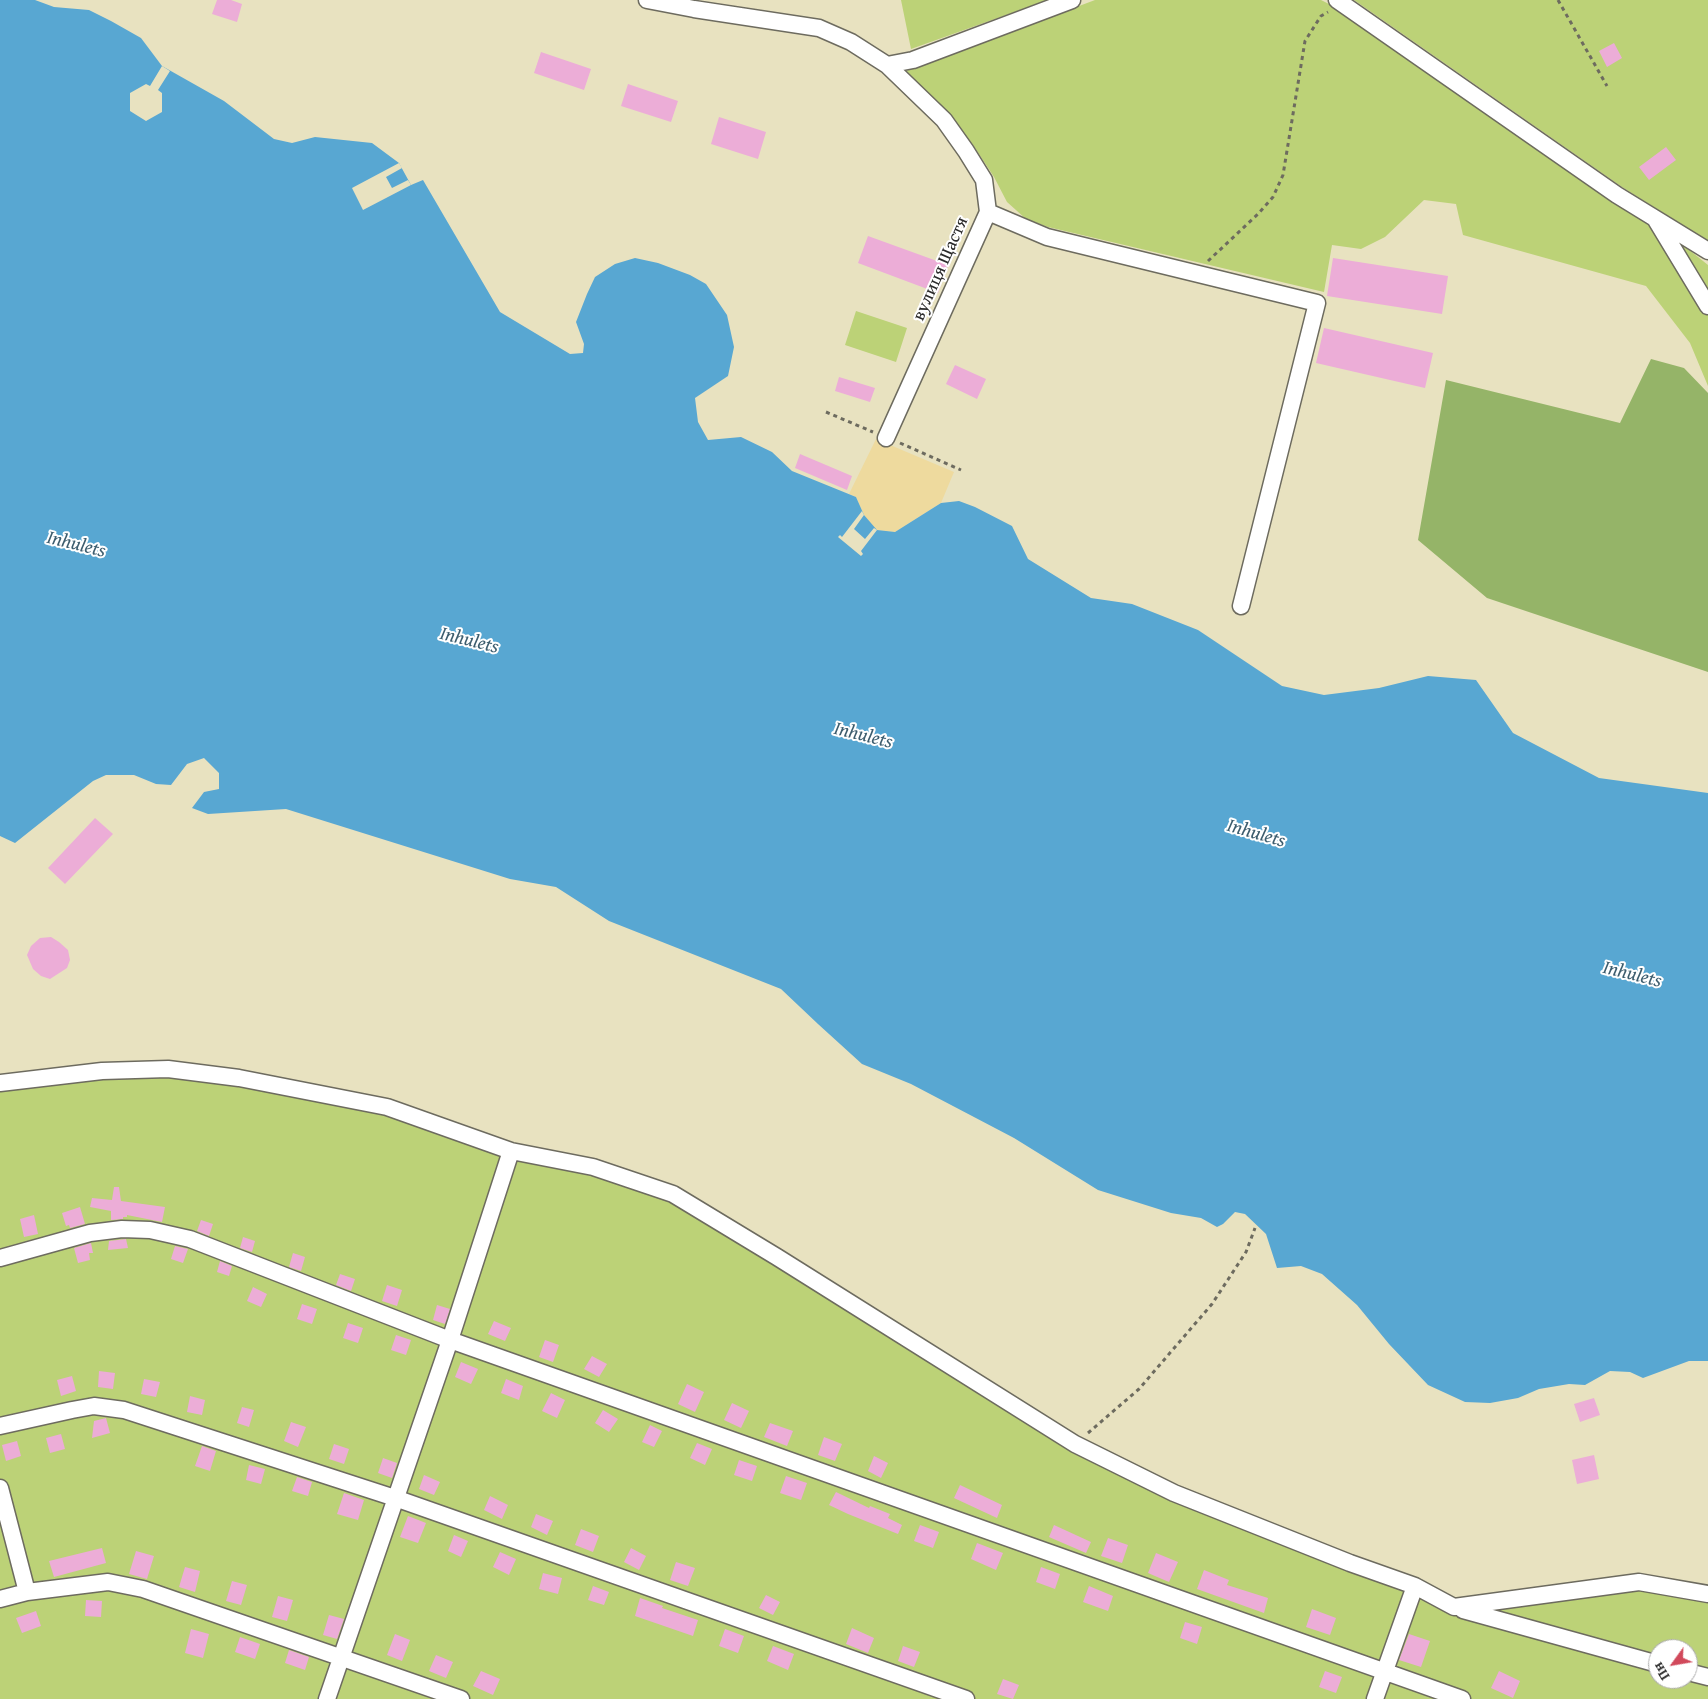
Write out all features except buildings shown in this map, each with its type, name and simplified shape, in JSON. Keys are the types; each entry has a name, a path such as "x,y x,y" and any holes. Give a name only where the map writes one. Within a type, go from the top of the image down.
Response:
{"street":[{"name":"вулиця Щастя","path":"647,0 819,28 851,42 887,65 944,120 984,180 988,212 886,438"},
{"path":"887,65 913,60 1072,0"},
{"path":"1340,1 1617,196 1708,251"},
{"path":"988,212 1047,237 1317,303 1241,606"},
{"path":"1655,219 1708,306"},
{"path":"0,1083 102,1071 168,1070 239,1078 387,1107 511,1151 593,1167 673,1194 1075,1444 1174,1493 1350,1563 1414,1586 1454,1607 1648,1661"},
{"path":"327,1699 450,1340 511,1151"},
{"path":"0,1258 90,1233 122,1229 150,1230 190,1239 450,1340 1462,1699"},
{"path":"0,1426 94,1406 124,1410 395,1498 966,1699"},
{"path":"0,1488 27,1592"},
{"path":"0,1599 27,1592 108,1582 143,1589 462,1699"},
{"path":"1454,1607 1639,1582 1708,1594"},
{"path":"1375,1699 1414,1586"}],"path":[{"path":"1558,0 1607,86"},
{"path":"1195,273 1258,214 1273,197 1283,175 1305,41 1321,16 1340,1"},
{"path":"1075,1444 1139,1389 1212,1304 1246,1252 1255,1228"}],"green space":[{"path":"901,0 1048,0 911,49"},
{"path":"1095,0 1321,0 1341,10 1612,200 1678,241 1708,265 1708,386 1690,343 1646,286 1463,235 1456,204 1424,200 1385,237 1361,249 1332,245 1324,292 1048,227 1026,219 1007,202 994,177 973,145 948,114 902,72"},
{"path":"1354,0 1708,0 1708,241 1622,187"},
{"path":"856,311 907,328 896,362 845,345"},
{"path":"1651,359 1684,368 1708,393 1708,672 1487,598 1418,540 1446,380 1620,423"},
{"path":"168,1069 387,1107 673,1194 1075,1444 1454,1607 1639,1582 1708,1594 1708,1699 0,1699 0,1083"}],"sand":[{"path":"876,439 954,472 941,503 895,532 874,528 864,515 856,497 849,494"}],"water":[{"name":"Inhulets","path":"0,0 35,0 54,7 89,10 111,21 141,38 162,66 224,101 274,139 292,143 315,137 372,143 399,163 411,185 423,180 500,312 570,354 583,353 584,344 576,322 595,277 615,264 635,258 658,263 690,275 706,284 727,315 734,347 728,376 695,398 698,422 708,440 741,437 772,452 792,471 856,497 864,515 877,530 895,532 941,503 959,501 1012,526 1028,559 1091,598 1132,604 1198,630 1282,686 1324,695 1379,688 1428,676 1476,680 1513,733 1599,778 1708,793 1708,1361 1689,1361 1643,1378 1630,1372 1610,1371 1585,1385 1569,1384 1539,1389 1518,1398 1490,1403 1465,1402 1428,1385 1389,1344 1357,1305 1322,1274 1301,1266 1277,1268 1266,1234 1245,1214 1235,1212 1223,1224 1217,1227 1201,1218 1171,1213 1098,1190 1014,1138 911,1084 862,1064 781,989 609,921 556,887 510,879 286,809 208,814 192,808 204,792 219,789 219,773 204,758 187,764 171,785 156,784 134,775 106,775 93,781 15,843 0,836"}],"pier":[{"path":"162,66 170,71 158,90 162,93 162,112 146,121 130,111 130,93 146,84 150,86"},
{"path":"399,163 402,168 386,177 392,188 408,180 411,185 363,210 352,188"},
{"path":"862,511 864,515 854,529 865,539 874,528 877,530 861,551 863,554 861,556 838,537 840,535 842,537"}]}
